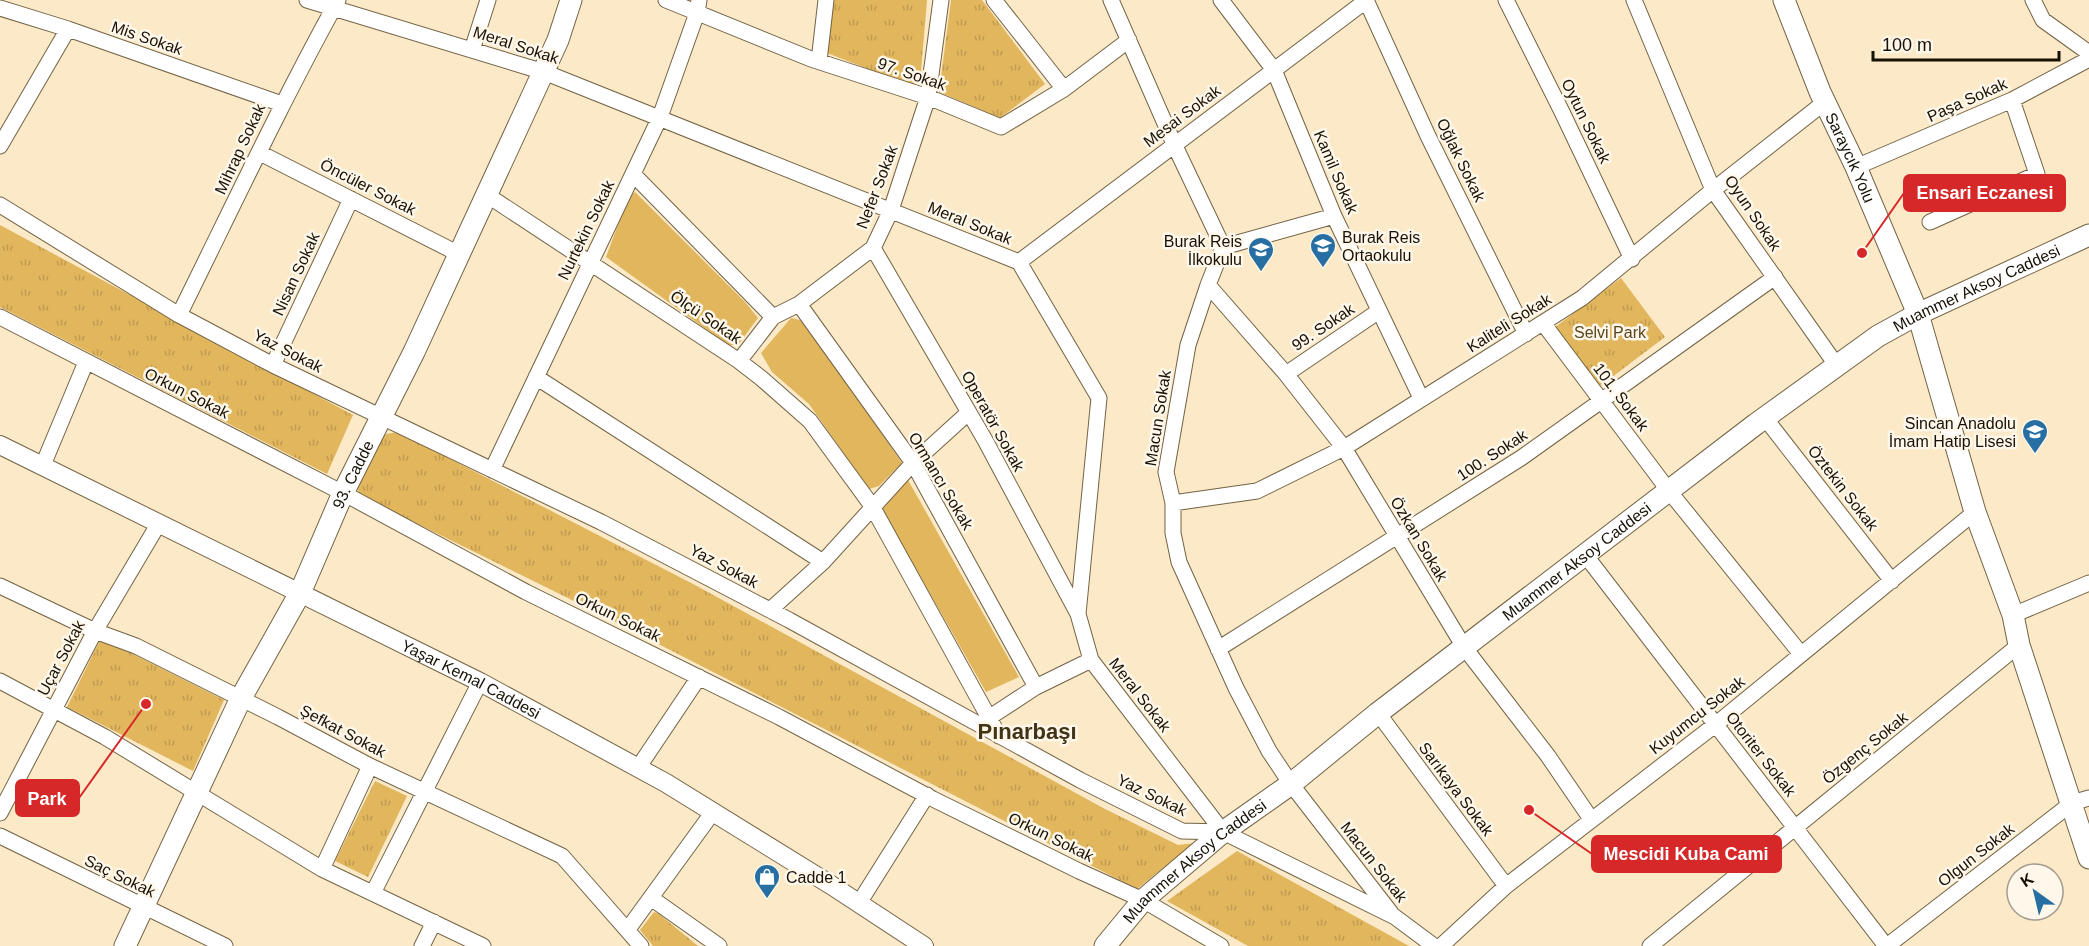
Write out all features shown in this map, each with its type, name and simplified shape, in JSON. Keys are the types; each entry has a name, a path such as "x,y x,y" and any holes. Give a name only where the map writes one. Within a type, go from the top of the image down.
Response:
{"main road":[{"name":"93. Cadde","path":"125,946 241,698 300,593 343,493 414,352 544,72 558,40 571,0"},
{"name":"Saraycık Yolu","path":"1784,0 1825,102 1856,167 1918,314 1975,512 2013,615 2019,645 2081,801 2089,858"},
{"name":"Muammer Aksoy Caddesi","path":"1105,946 1143,900 1223,832 1291,784 1378,713 1765,418 1878,336 1918,314 2089,235"}],"street":[{"name":"Meral Sokak","path":"307,0 336,4 544,72 1019,262 1099,398 1078,614 1090,660 1223,832"},
{"path":"472,50 488,0"},
{"name":"97. Sokak","path":"666,0 698,6 819,61 928,97 1001,127 1064,89 1129,40"},
{"path":"819,61 826,0"},
{"name":"Nefer Sokak","path":"739,361 773,318 799,304 873,248 891,210 928,97 941,0"},
{"path":"994,0 1064,89"},
{"path":"1111,0 1174,144 1223,247 1334,216"},
{"name":"Kamil Sokak","path":"1221,0 1274,70 1334,216 1421,398"},
{"name":"Mesai Sokak","path":"1019,262 1367,0"},
{"name":"Oğlak Sokak","path":"1367,0 1428,136 1526,334"},
{"name":"Oytun Sokak","path":"1506,0 1632,259"},
{"name":"Oyun Sokak","path":"1634,0 1713,190 1837,366"},
{"path":"2032,0 2043,21 2089,52"},
{"name":"Mihrap Sokak","path":"179,315 282,104 336,4"},
{"name":"Nurtekin Sokak","path":"492,470 660,117 698,6"},
{"name":"Mis Sokak","path":"0,8 68,29 282,104"},
{"path":"0,146 68,29"},
{"name":"Paşa Sokak","path":"1856,167 2012,100 2089,59"},
{"path":"1930,222 2037,174 2012,100"},
{"name":"Kaliteli Sokak","path":"1173,503 1257,491 1344,448 1582,298 1713,190 1825,102"},
{"name":"Öncüler Sokak","path":"260,153 459,254"},
{"path":"633,174 773,318"},
{"name":"Ölçü Sokak","path":"487,195 739,361 810,421 872,506 999,736"},
{"name":"Nisan Sokak","path":"273,365 351,199"},
{"name":"Yaz Sokak","path":"0,205 179,315 273,365 601,522 770,610 1080,780 1182,831 1223,832 1395,917 1434,946"},
{"name":"Macun Sokak","path":"1223,247 1188,345 1166,472 1173,503 1173,533 1179,562 1218,649 1269,751 1291,784 1395,917"},
{"name":"Operatör Sokak","path":"873,248 985,440 1078,614"},
{"name":"100. Sokak","path":"1218,649 1521,458 1775,277"},
{"name":"Özkan Sokak","path":"1208,285 1286,374 1344,448 1464,647 1548,756 1592,819"},
{"name":"Ormancı Sokak","path":"799,304 913,463 1036,687"},
{"name":"99. Sokak","path":"1286,374 1379,311"},
{"name":"Orkun Sokak","path":"0,317 343,493 526,592 779,717 927,795 1079,871 1143,900 1221,946"},
{"name":"101. Sokak","path":"1543,323 1669,491 1801,654"},
{"path":"43,465 86,362"},
{"path":"536,377 823,562"},
{"path":"770,610 823,562 913,463 968,413"},
{"name":"Öztekin Sokak","path":"1765,418 1892,581"},
{"name":"Yaşar Kemal Caddesi","path":"0,445 480,682 638,768 713,812 924,946"},
{"name":"Kuyumcu Sokak","path":"1441,946 1506,886 1715,725 1975,512"},
{"name":"Uçar Sokak","path":"0,813 95,631 159,523"},
{"name":"Otoriter Sokak","path":"1586,556 1886,946"},
{"path":"2013,615 2089,584"},
{"name":"Şefkat Sokak","path":"0,586 95,631 136,646 370,766 562,856 641,946"},
{"name":"Özgenç Sokak","path":"1650,946 2019,645"},
{"path":"990,717 1036,687 1090,660"},
{"path":"638,768 699,677"},
{"path":"0,681 105,737 322,869 483,946"},
{"path":"373,893 480,682"},
{"name":"Sarıkaya Sokak","path":"1378,713 1506,886"},
{"path":"322,869 370,766"},
{"path":"859,903 927,795"},
{"name":"Olgun Sokak","path":"1886,946 2081,801"},
{"path":"628,929 713,812"},
{"name":"Saç Sokak","path":"0,836 225,946"},
{"path":"651,898 719,946"},
{"path":"422,946 434,922"}],"green space":[{"path":"832,0 927,0 920,83 912,86 827,53"},
{"path":"951,0 982,0 1045,84 1000,118 939,92"},
{"path":"635,192 746,303 758,318 738,345 728,345 606,257 628,198"},
{"path":"0,225 353,415 327,474 0,307"},
{"name":"Selvi Park","path":"1621,278 1665,337 1599,387 1554,328"},
{"path":"791,318 804,321 902,463 879,486 869,489 809,404 772,372 761,353"},
{"path":"398,432 695,585 1105,809 1178,845 1194,843 1137,889 586,607 359,495 357,484 378,445 386,434"},
{"path":"908,480 1019,677 986,692 882,509"},
{"path":"101,638 224,700 193,771 67,707"},
{"path":"375,781 407,796 368,877 335,861"},
{"path":"1237,851 1409,946 1248,946 1167,901"},
{"path":"654,912 698,946 653,946 640,930"}],"place":[{"name":"Ensari Eczanesi","path":"1862,253"},
{"name":"Burak Reis Ortaokulu","path":"1323,269"},
{"name":"Burak Reis İlkokulu","path":"1261,273"},
{"name":"Sincan Anadolu İmam Hatip Lisesi","path":"2035,455"},
{"name":"Park","path":"146,704"},
{"name":"Mescidi Kuba Cami","path":"1529,810"},
{"name":"Cadde 1","path":"767,900"}],"district":[{"name":"Pınarbaşı","path":"1027,731"}]}
